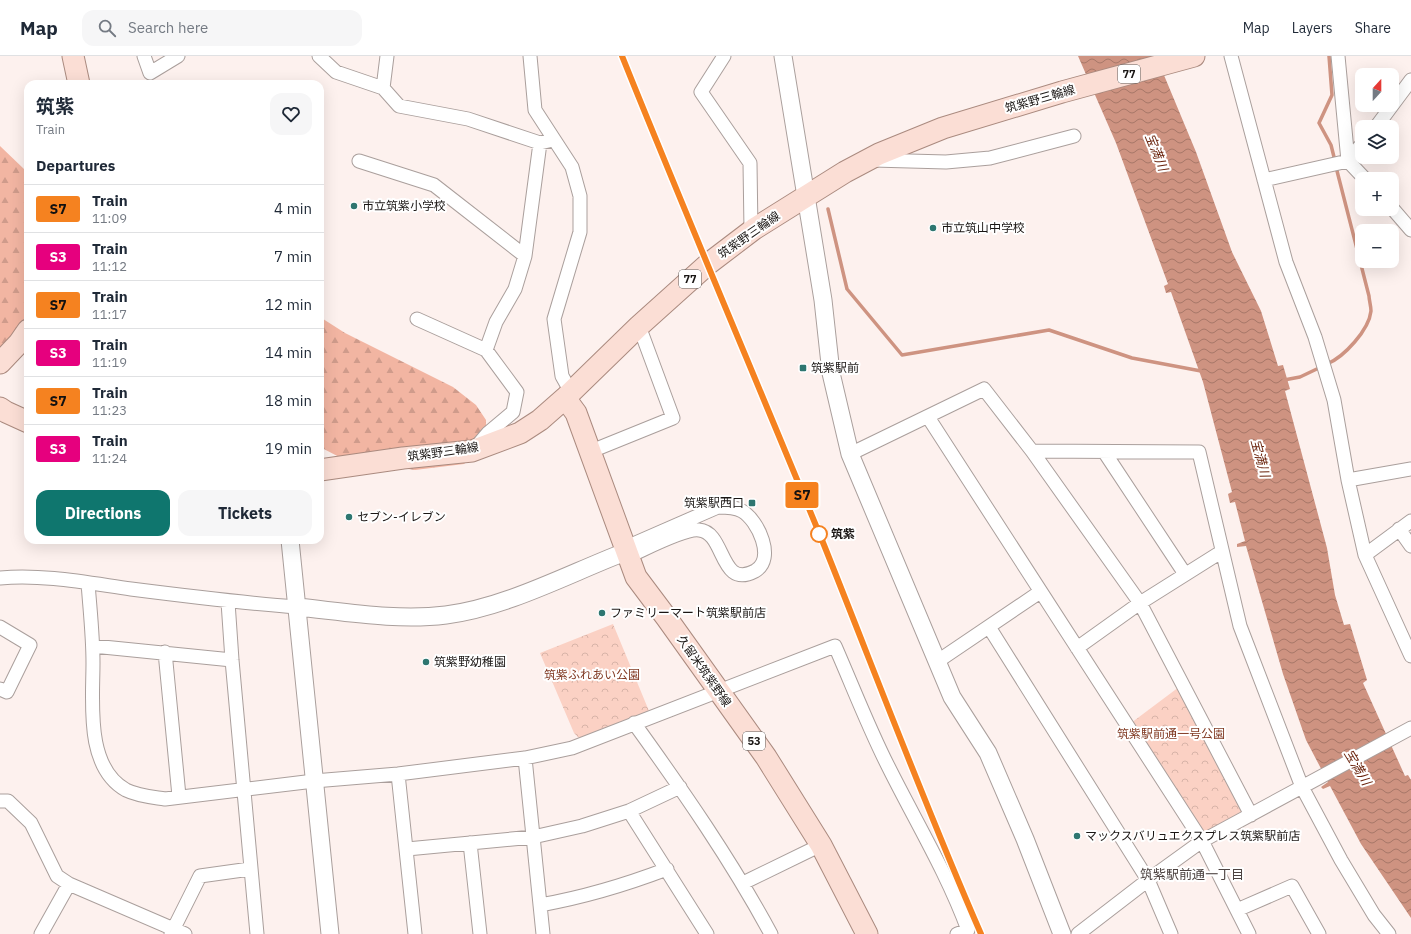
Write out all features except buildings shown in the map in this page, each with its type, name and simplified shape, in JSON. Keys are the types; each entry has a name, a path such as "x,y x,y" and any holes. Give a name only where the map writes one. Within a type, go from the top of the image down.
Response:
{"main road":[{"path":"73,56 78,80"},
{"name":"筑紫野三輪線","path":"324,469 403,458 472,451 520,433 540,420 568,395 639,326 708,264 751,231 867,160 943,128 1188,58"},
{"path":"0,363 24,339"},
{"name":"久留米筑紫野線","path":"568,395 576,413 625,552 636,577 766,757 822,845 867,934"},
{"path":"0,408 24,420"}],"street":[{"path":"144,56 150,73 178,56"},
{"path":"319,56 336,72 383,88 399,106 468,119 540,143 553,140"},
{"path":"383,88 387,56"},
{"path":"530,56 535,110 553,140 572,167 580,196 580,232 554,319 562,376 568,395"},
{"path":"724,56 701,92 750,163 751,231"},
{"path":"784,56 823,300 831,373 850,454 952,697 988,754 1025,839 1062,934"},
{"path":"1231,56 1286,262 1315,337 1334,400 1348,480 1364,555 1411,656"},
{"path":"1338,56 1348,161 1358,172"},
{"path":"1381,120 1411,80"},
{"path":"867,160 946,162 990,158 1074,136"},
{"path":"486,350 496,322 515,289 525,256 540,143"},
{"path":"1264,180 1348,161 1355,152"},
{"path":"359,161 434,185 525,256"},
{"path":"1399,216 1411,230"},
{"path":"418,319 486,350 517,392 513,412 488,433 472,451"},
{"path":"589,452 674,418 639,326"},
{"path":"850,454 984,389 1032,451 1140,604 1251,815"},
{"path":"928,416 1040,592 1202,841 1249,934"},
{"path":"1032,451 1105,453 1199,452 1221,552 1240,626 1306,785 1341,860 1374,915 1389,934"},
{"path":"1105,453 1185,574"},
{"path":"1348,480 1411,469"},
{"path":"0,578 17,577 88,583 228,602 395,616 445,615 497,603 625,552 686,532 698,530 707,532 713,537 729,568 738,574 744,574 756,570 765,554 765,547 758,529 750,518 737,508 718,507 625,552"},
{"path":"1364,555 1411,520"},
{"path":"1399,529 1411,546"},
{"path":"290,544 330,934"},
{"path":"1077,648 1140,604 1221,552"},
{"path":"88,583 93,646 93,731 97,751 108,773 126,790 146,797 165,799 314,781 398,774 525,758 572,748 717,690 835,646 889,768 935,853 962,913 968,930 957,934"},
{"path":"938,661 1040,592"},
{"path":"228,602 250,869 257,934"},
{"path":"0,627 30,645 7,692 0,689"},
{"path":"989,627 1148,880 1171,934"},
{"path":"93,646 165,652 232,660"},
{"path":"165,652 180,796"},
{"path":"634,723 680,787 743,883 771,934"},
{"path":"1078,934 1202,841 1411,728"},
{"path":"525,758 543,934"},
{"path":"398,774 415,934"},
{"path":"407,849 533,837 582,826 629,811 680,787"},
{"path":"0,801 8,801 31,823 57,876 69,884 172,931 185,934"},
{"path":"629,811 667,869 701,933"},
{"path":"470,843 480,934"},
{"path":"743,883 822,845"},
{"path":"172,931 200,876 250,869"},
{"path":"540,904 578,898 626,885 667,869"},
{"path":"41,934 69,884"},
{"path":"1237,910 1292,886 1319,934"}],"green space":[{"path":"0,146 24,169 24,341 0,348"},
{"path":"324,320 345,333 453,387 476,405 486,420 486,438 480,451 464,464 415,470 345,460 324,449"},
{"name":"筑紫ふれあい公園","path":"613,624 649,711 579,738 574,733 540,653"},
{"name":"筑紫駅前通一号公園","path":"1183,684 1251,815 1202,841 1127,726"}],"water":[{"name":"宝満川","path":"1078,56 1156,56 1196,152 1232,252 1261,311 1278,366 1283,365 1290,389 1285,391 1327,548 1335,595 1344,625 1350,624 1367,680 1363,683 1405,776 1408,775 1411,780 1411,918 1361,844 1330,786 1323,789 1321,787 1328,782 1306,740 1283,674 1246,546 1237,547 1237,544 1245,541 1235,502 1230,503 1228,494 1232,492 1203,382 1171,292 1166,293 1164,286 1168,284 1116,143"}],"waterway":[{"path":"1329,56 1332,95 1319,123 1331,145 1335,161"},
{"path":"1327,364 1341,355 1355,342 1366,326 1371,311 1369,296 1336,167"},
{"path":"828,209 847,289 902,355 1049,330 1132,358 1201,371"},
{"path":"1284,380 1300,377 1321,367"}],"railway":[{"path":"622,56 824,545 940,837 981,934"}],"train":[{"name":"S7","path":"622,56 740,339 771,421 824,546 981,934"}],"place":[{"name":"市立筑紫小学校","path":"354,206"},
{"name":"市立筑山中学校","path":"933,228"},
{"name":"筑紫駅前","path":"803,368"},
{"name":"筑紫駅西口","path":"752,503"},
{"name":"セブン-イレブン","path":"349,517"},
{"name":"筑紫","path":"819,534"},
{"name":"ファミリーマート筑紫駅前店","path":"602,613"},
{"name":"筑紫野幼稚園","path":"426,662"},
{"name":"マックスバリュエクスプレス筑紫駅前店","path":"1077,836"}],"district":[{"name":"筑紫駅前通一丁目","path":"1192,874"}]}
